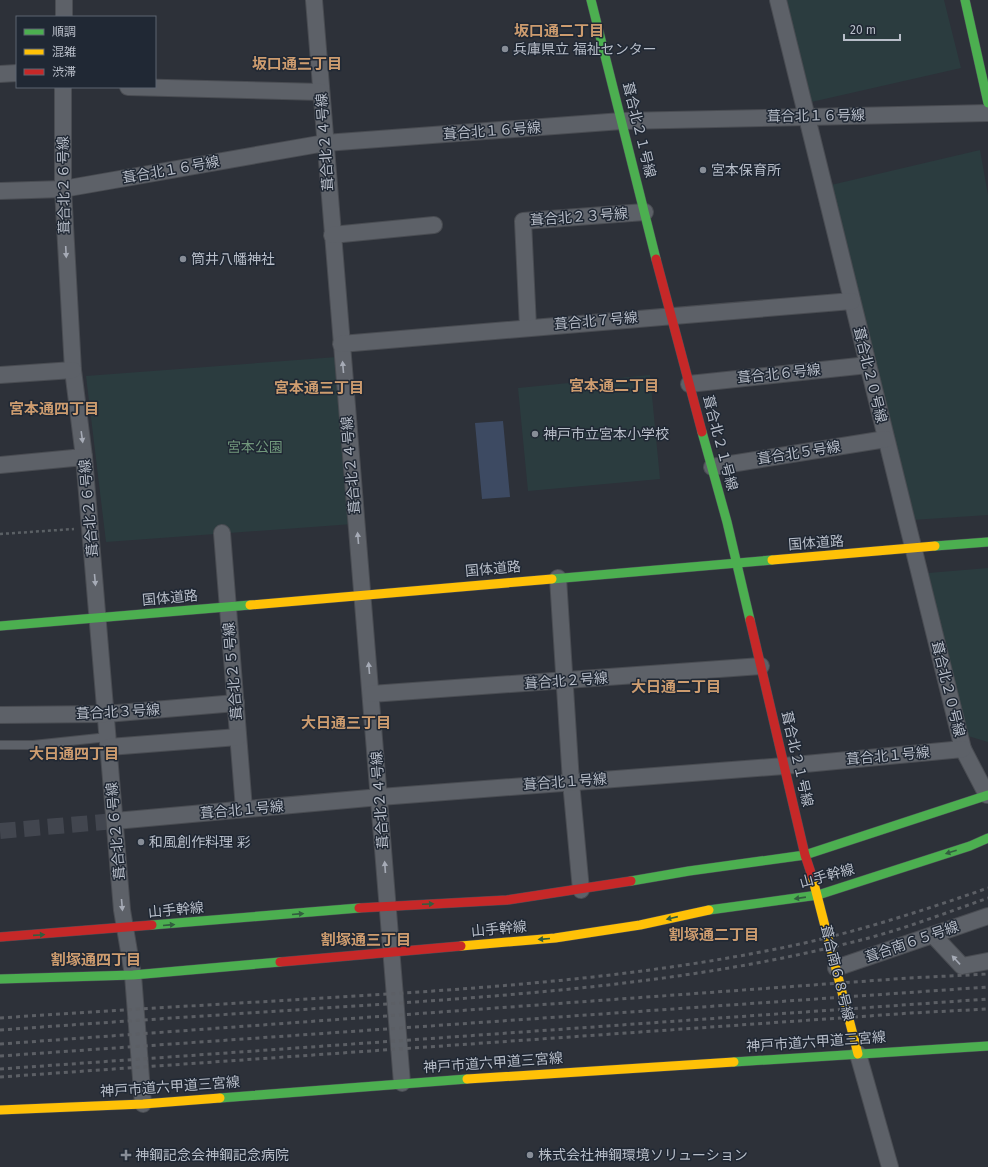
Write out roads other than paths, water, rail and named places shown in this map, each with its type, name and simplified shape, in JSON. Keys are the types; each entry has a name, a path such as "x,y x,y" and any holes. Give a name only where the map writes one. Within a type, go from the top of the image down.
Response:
{"street":[{"path":"64,0 64,16"},
{"name":"葺合北２４号線","path":"314,0 341,344 380,796 402,1083"},
{"name":"葺合北２１号線","path":"591,0 670,315 737,563 805,855 818,895"},
{"name":"葺合北２０号線","path":"778,0 805,116 963,749"},
{"path":"965,0 988,103"},
{"path":"0,74 16,73"},
{"name":"葺合北２６号線","path":"63,88 63,189 72,370 84,458 99,618 124,928 132,975 143,1104"},
{"path":"156,88 321,92"},
{"name":"葺合北１６号線","path":"0,192 63,189 325,143 622,121 988,113"},
{"name":"葺合北２３号線","path":"528,327 523,221 645,212"},
{"path":"332,235 434,225"},
{"name":"葺合北７号線","path":"341,344 670,315 852,301"},
{"name":"葺合北６号線","path":"689,384 868,365"},
{"path":"0,375 72,370"},
{"name":"葺合北５号線","path":"712,467 886,439"},
{"path":"0,465 84,458"},
{"name":"葺合北２５号線","path":"222,533 244,809"},
{"name":"国体道路","path":"0,626 988,542"},
{"path":"558,578 571,782 581,890"},
{"name":"葺合北２号線","path":"371,694 761,666"},
{"name":"葺合北３号線","path":"0,715 106,714 236,703"},
{"path":"109,742 238,737"},
{"path":"963,749 988,795"},
{"name":"葺合北１号線","path":"115,821 380,796 784,766 963,749"},
{"name":"山手幹線","path":"0,937 388,906 507,900 581,890 689,871 805,855 988,795"},
{"name":"山手幹線","path":"0,979 132,975 554,938 640,925 706,910 818,895 970,846 988,838"},
{"name":"葺合南６８号線","path":"818,895 858,1054 890,1167"},
{"name":"葺合南６５号線","path":"836,968 988,916"},
{"path":"933,935 962,966 988,961"},
{"name":"神戸市道六甲道三宮線","path":"0,1110 143,1104 402,1083 988,1046"}],"lane":[{"path":"0,745 109,742"}],"water":[{"path":"503,421 510,497 482,499 475,423"}],"tunnel":[{"path":"0,831 115,821"}],"railway":[{"path":"0,1018 450,990 614,975 722,959 830,937 910,914 988,888"},
{"path":"0,1030 492,996 552,991 672,977 731,968 867,939 988,898"},
{"path":"0,1044 909,978 988,974"},
{"path":"0,1056 988,987"},
{"path":"0,1069 988,999"},
{"path":"0,1077 911,1013 988,1009"}],"place":[{"name":"兵庫県立 福祉センター","path":"505,49"},
{"name":"宮本保育所","path":"703,170"},
{"name":"筒井八幡神社","path":"183,259"},
{"name":"神戸市立宮本小学校","path":"535,434"},
{"name":"和風創作料理 彩","path":"141,842"},
{"name":"神鋼記念会神鋼記念病院","path":"126,1155"},
{"name":"株式会社神鋼環境ソリューション","path":"530,1155"}],"district":[{"name":"坂口通二丁目","path":"559,31"},
{"name":"坂口通三丁目","path":"297,64"},
{"name":"宮本通二丁目","path":"614,386"},
{"name":"宮本通三丁目","path":"319,388"},
{"name":"宮本通四丁目","path":"54,409"},
{"name":"大日通二丁目","path":"676,687"},
{"name":"大日通三丁目","path":"346,723"},
{"name":"大日通四丁目","path":"74,754"},
{"name":"割塚通二丁目","path":"714,935"},
{"name":"割塚通三丁目","path":"366,940"},
{"name":"割塚通四丁目","path":"96,960"}],"park label":[{"name":"宮本公園","path":"255,447"}]}
